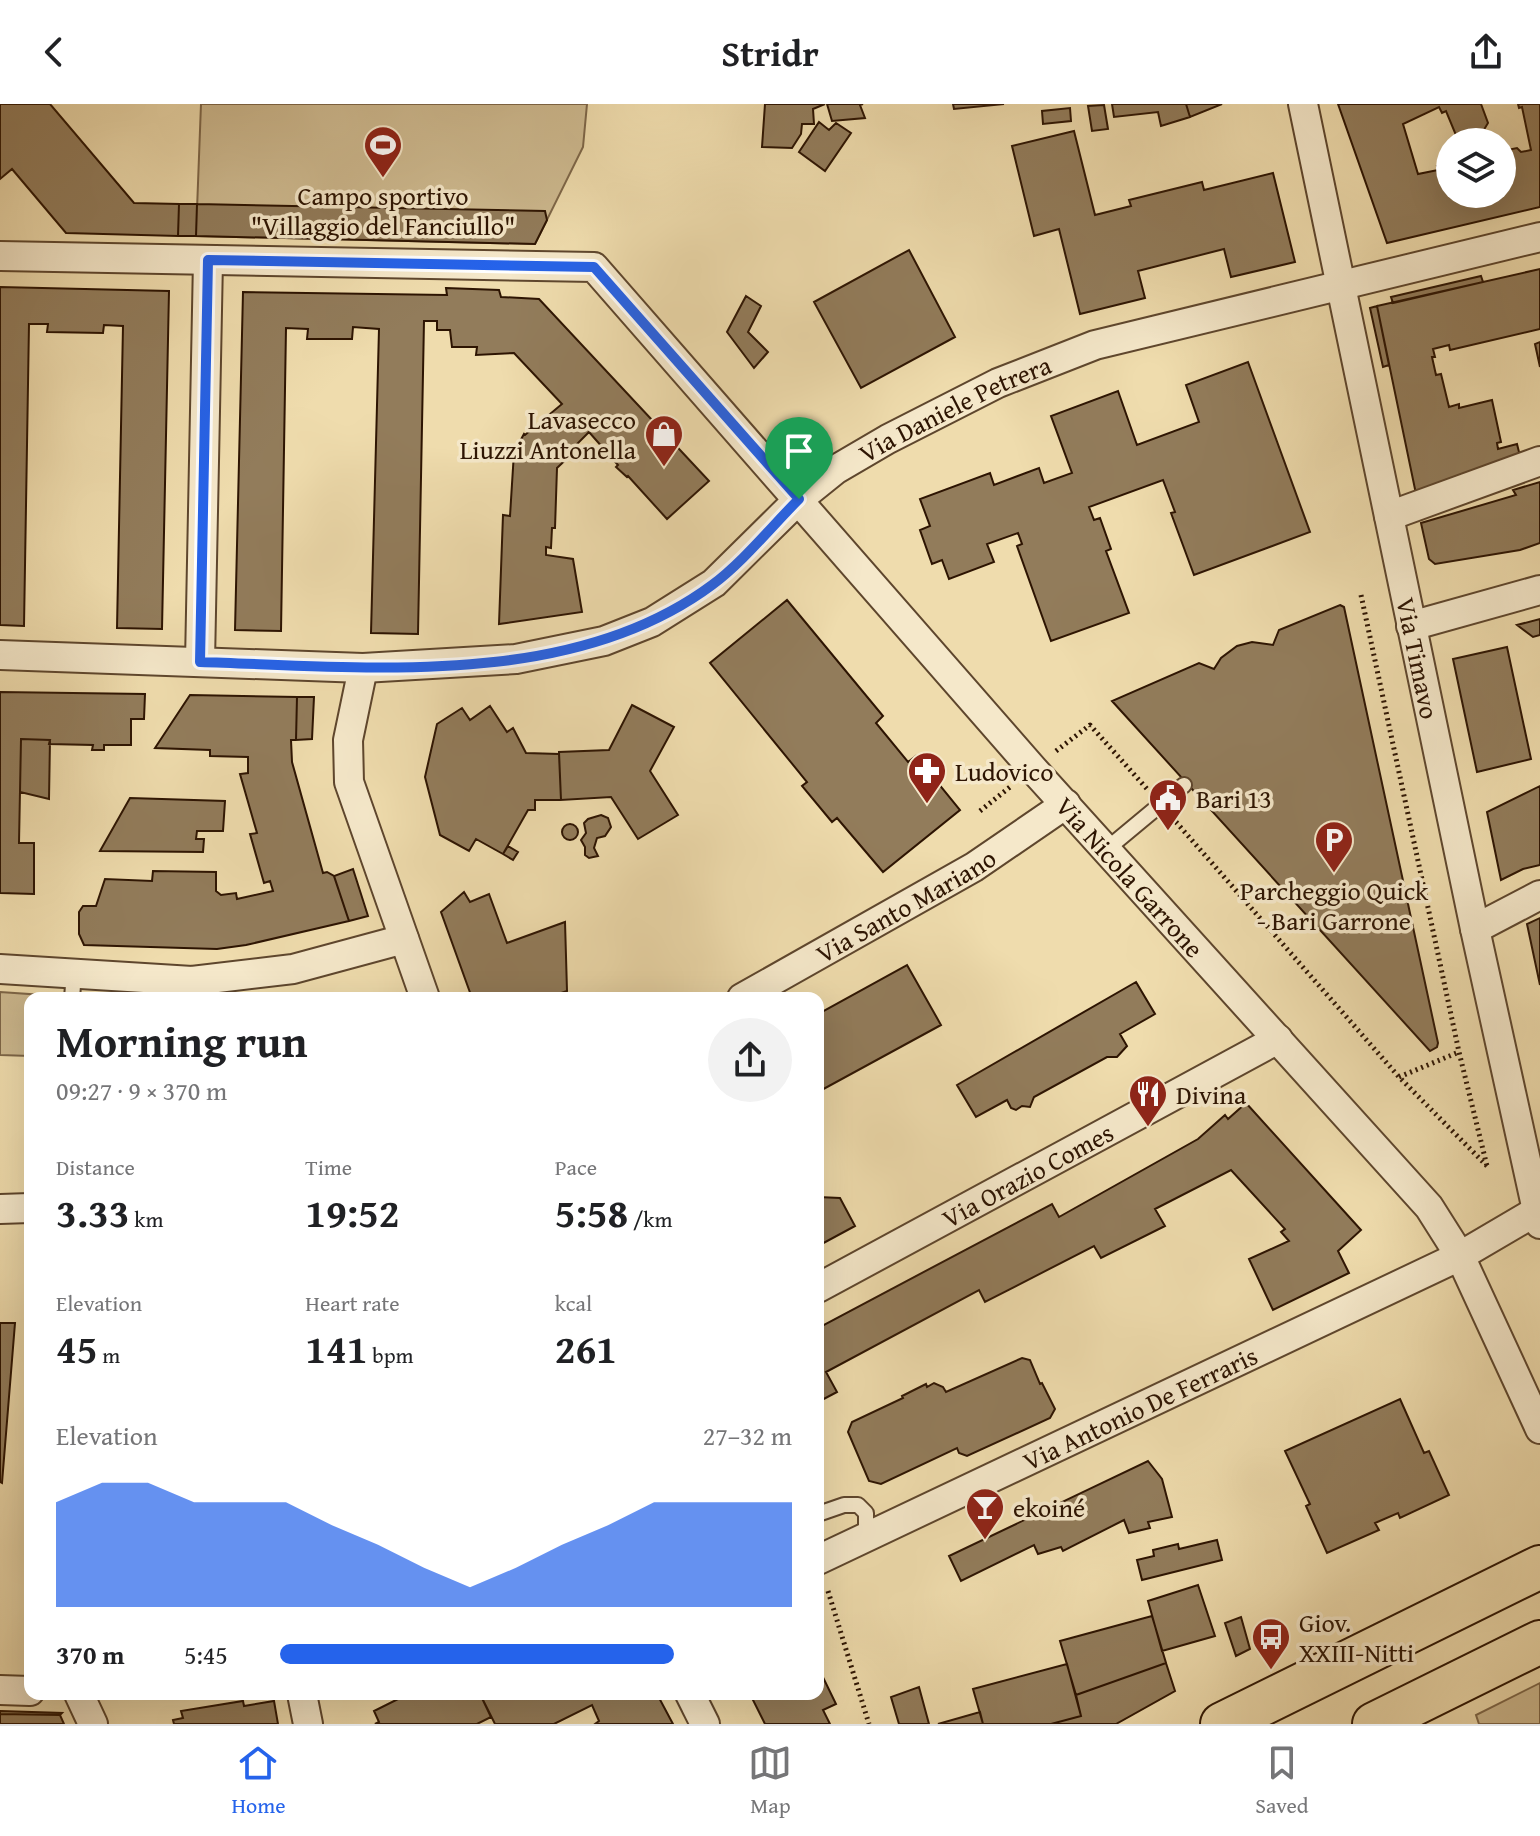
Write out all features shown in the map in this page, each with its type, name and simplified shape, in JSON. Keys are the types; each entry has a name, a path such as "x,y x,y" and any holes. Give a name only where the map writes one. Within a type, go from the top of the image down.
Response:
{"main road":[{"path":"1222,1724 1540,1567"},
{"path":"1374,1724 1540,1642"}],"street":[{"name":"Via Timavo","path":"1303,104 1475,929 1539,1215"},
{"name":"Via Daniele Petrera","path":"0,655 363,668 516,659 604,641 652,622 714,583 799,499 835,470 998,383 1095,345 1540,237"},
{"path":"0,256 208,260 200,662"},
{"name":"Via Nicola Garrone","path":"208,260 594,267 1033,769 1429,1207 1460,1256 1540,1429"},
{"path":"1389,516 1540,461"},
{"path":"1411,626 1540,590"},
{"path":"363,668 348,740 349,782 423,992"},
{"name":"Via Santo Mariano","path":"753,992 974,867 1066,804"},
{"path":"1475,929 1540,895"},
{"path":"0,969 73,986 192,981 293,969 404,939"},
{"name":"Via Orazio Comes","path":"824,1285 1278,1039"},
{"path":"0,1209 24,1208"},
{"name":"Via Antonio De Ferraris","path":"824,1557 1460,1256 1539,1215"},
{"path":"0,1690 24,1691"},
{"path":"82,1700 93,1724"},
{"path":"303,1700 308,1724"},
{"path":"693,1700 705,1724"}],"lane":[{"path":"1107,849 1184,785"},
{"path":"824,1512 844,1505 858,1505 866,1513 866,1528 853,1544"}],"path":[{"path":"980,811 1090,725 1399,1077 1488,1167 1459,1052 1361,595"},
{"path":"1399,1077 1459,1052"},
{"path":"828,1591 869,1724"}],"shaded area":[{"name":"Campo sportivo \"Villaggio del Fanciullo\"","path":"201,104 587,104 583,147 535,244 196,236"},
{"path":"0,992 24,994 24,1056 0,1055"},
{"path":"1540,1683 1540,1724 1479,1724 1476,1715"}],"building":[{"path":"0,104 50,104 134,203 179,204 178,236 66,233 12,169 0,179"},
{"path":"765,104 825,104 813,109 814,124 802,124 801,134 792,148 762,147"},
{"path":"827,104 863,104 860,105 865,118 832,121"},
{"path":"953,104 1004,104 954,109"},
{"path":"1112,104 1186,104 1190,117 1161,126 1158,112 1114,117"},
{"path":"1186,104 1222,104 1190,117"},
{"path":"1338,104 1481,104 1488,123 1485,128 1453,128 1446,111 1442,113 1439,107 1403,124 1418,174 1436,170 1436,208 1516,208 1516,148 1521,152 1531,150 1522,107 1519,108 1518,104 1540,104 1540,207 1387,243"},
{"path":"1104,105 1108,129 1092,131 1088,106"},
{"path":"1070,108 1071,121 1043,124 1042,111"},
{"path":"819,122 829,130 836,123 851,133 825,171 799,152"},
{"path":"1074,131 1095,215 1131,206 1129,200 1202,182 1204,190 1273,173 1295,262 1231,277 1224,249 1138,271 1145,298 1080,314 1059,229 1034,236 1012,146"},
{"path":"179,204 197,204 196,236 178,236"},
{"path":"197,204 545,211 547,220 535,244 196,236"},
{"path":"909,250 955,337 861,388 814,302"},
{"path":"1540,269 1540,329 1450,350 1449,345 1433,349 1435,357 1432,357 1436,375 1441,374 1449,407 1459,404 1459,408 1492,400 1501,442 1497,443 1498,449 1517,444 1520,456 1416,494 1377,306"},
{"path":"1481,276 1483,282 1393,303 1391,297"},
{"path":"0,287 169,291 162,629 117,628 123,326 104,325 103,333 47,332 48,324 29,324 24,626 0,625"},
{"path":"446,288 499,290 501,297 539,299 709,481 667,519 616,467 618,465 589,432 557,468 555,528 552,528 551,548 546,547 546,555 573,559 582,612 499,624 503,515 510,516 514,452 524,434 562,404 514,353 476,355 477,347 452,347 450,330 437,330 437,321 424,321 418,634 371,633 379,329 353,327 352,339 307,339 308,329 286,328 281,631 235,630 243,292 447,295"},
{"path":"746,296 761,306 748,332 768,352 754,368 727,332"},
{"path":"1377,306 1389,365 1383,367 1370,308"},
{"path":"1540,342 1540,367 1535,344"},
{"path":"1248,362 1310,532 1194,575 1171,513 1175,512 1163,480 1089,507 1094,520 1100,518 1111,549 1106,551 1129,613 1051,641 1017,546 1022,544 1018,533 987,544 994,562 949,579 942,560 932,564 920,530 930,526 920,499 990,473 994,485 1039,468 1044,483 1072,473 1051,416 1118,391 1137,445 1199,422 1186,385"},
{"path":"1540,482 1540,543 1520,550 1435,564 1429,559 1421,523 1516,495 1513,490"},
{"path":"787,600 883,716 876,723 908,762 916,756 960,810 883,872 837,818 832,822 802,786 807,782 710,663"},
{"name":"Parcheggio Quick - Bari Garrone","path":"1340,605 1344,607 1438,1043 1430,1051 1112,701 1199,663 1214,669 1221,658 1237,646 1252,642 1273,645 1279,630"},
{"path":"1540,619 1540,635 1533,637 1517,625"},
{"path":"1507,647 1531,759 1477,772 1453,659"},
{"path":"0,692 145,694 144,719 131,719 131,745 104,745 104,750 92,750 93,745 49,744 50,740 21,739 19,843 34,843 34,894 0,893"},
{"path":"190,695 297,697 296,740 291,740 292,762 323,873 334,876 349,921 217,949 84,945 79,934 79,912 83,906 96,906 105,879 152,881 153,871 216,872 216,891 221,895 236,893 237,899 273,891 270,881 264,883 250,834 257,833 240,774 248,773 248,757 210,756 210,750 155,748"},
{"path":"297,697 314,697 312,739 296,740"},
{"path":"632,705 674,727 650,771 678,815 638,839 611,797 561,800 559,752 609,750"},
{"path":"490,706 507,732 513,728 526,753 559,754 561,800 535,800 535,810 528,810 503,854 476,839 469,851 440,835 425,777 437,724 462,708 470,720"},
{"path":"21,739 50,740 49,799 20,792"},
{"path":"1540,786 1540,865 1501,880 1487,812"},
{"path":"130,798 225,801 223,831 197,831 196,839 204,839 203,852 100,851"},
{"path":"601,815 608,818 611,827 605,836 597,838 594,848 598,856 589,858 585,855 581,840 586,833 584,823"},
{"path":"567,824 573,824 578,832 576,838 567,840 562,835 562,829"},
{"path":"508,846 518,852 513,860 503,854"},
{"path":"353,869 368,916 349,921 334,876"},
{"path":"464,892 470,902 489,894 507,943 565,922 567,991 470,992 441,912"},
{"path":"1540,918 1540,985 1527,924"},
{"path":"907,965 941,1025 824,1089 824,1011"},
{"path":"1136,982 1155,1014 1120,1034 1127,1046 1117,1057 1107,1057 1034,1097 1030,1107 1022,1106 1016,1110 1007,1100 976,1117 957,1085"},
{"path":"1246,1103 1361,1230 1338,1251 1349,1273 1273,1310 1249,1259 1289,1241 1281,1232 1285,1229 1231,1170 1155,1209 1165,1226 1101,1258 1094,1246 985,1302 979,1290 826,1372 837,1392 824,1399 824,1325 1052,1204 1059,1217 1198,1139 1225,1115 1228,1119"},
{"path":"824,1197 840,1198 855,1226 824,1243"},
{"path":"0,1323 15,1323 2,1483 0,1482"},
{"path":"1022,1358 1030,1360 1055,1409 1050,1418 967,1456 959,1453 957,1448 881,1484 869,1481 848,1432 852,1422 926,1384 927,1387 934,1383 946,1392"},
{"path":"1400,1399 1424,1453 1429,1451 1449,1495 1400,1518 1398,1513 1375,1523 1379,1530 1327,1553 1306,1506 1310,1504 1285,1451"},
{"path":"1148,1461 1162,1479 1172,1517 1148,1522 1150,1528 1129,1533 1124,1520 1063,1551 1061,1547 1038,1554 1034,1545 961,1581 949,1556"},
{"path":"1217,1540 1222,1560 1142,1580 1137,1560 1154,1556 1153,1550 1178,1544 1179,1549"},
{"path":"1198,1585 1215,1636 1162,1651 1148,1601"},
{"path":"1152,1616 1166,1663 1076,1695 1060,1641"},
{"path":"1241,1617 1250,1649 1236,1656 1225,1623"},
{"path":"1166,1663 1175,1691 1116,1724 1051,1724 1081,1716 1076,1695"},
{"path":"1067,1664 1081,1716 1051,1724 983,1724 973,1689"},
{"path":"824,1679 836,1704 823,1710 830,1724 765,1724 753,1700 824,1700"},
{"path":"919,1687 929,1724 899,1724 891,1697"},
{"path":"396,1700 483,1700 491,1717 477,1724 375,1724 379,1722 374,1711"},
{"path":"483,1700 660,1700 673,1724 595,1724 599,1721 592,1705 554,1724 495,1724"},
{"path":"243,1701 244,1706 274,1701 278,1724 174,1724 173,1720 183,1718 181,1711"},
{"path":"0,1711 62,1713 0,1714"},
{"path":"980,1712 983,1724 938,1724"},
{"path":"0,1714 60,1715 64,1724 0,1724"}],"place":[{"name":"Campo sportivo \"Villaggio del Fanciullo\"","path":"383,179"},
{"name":"Lavasecco Liuzzi Antonella","path":"664,468"},
{"name":"Ludovico","path":"927,805"},
{"name":"Bari 13","path":"1168,832"},
{"name":"Parcheggio Quick - Bari Garrone","path":"1334,874"},
{"name":"Divina","path":"1148,1128"},
{"name":"ekoiné","path":"985,1541"},
{"name":"Giov. XXIII-Nitti","path":"1271,1671"}],"route":[{"path":"208,260 594,267 799,499 714,583 652,622 604,641 516,659 461,663 363,668 200,662 208,260"}]}
